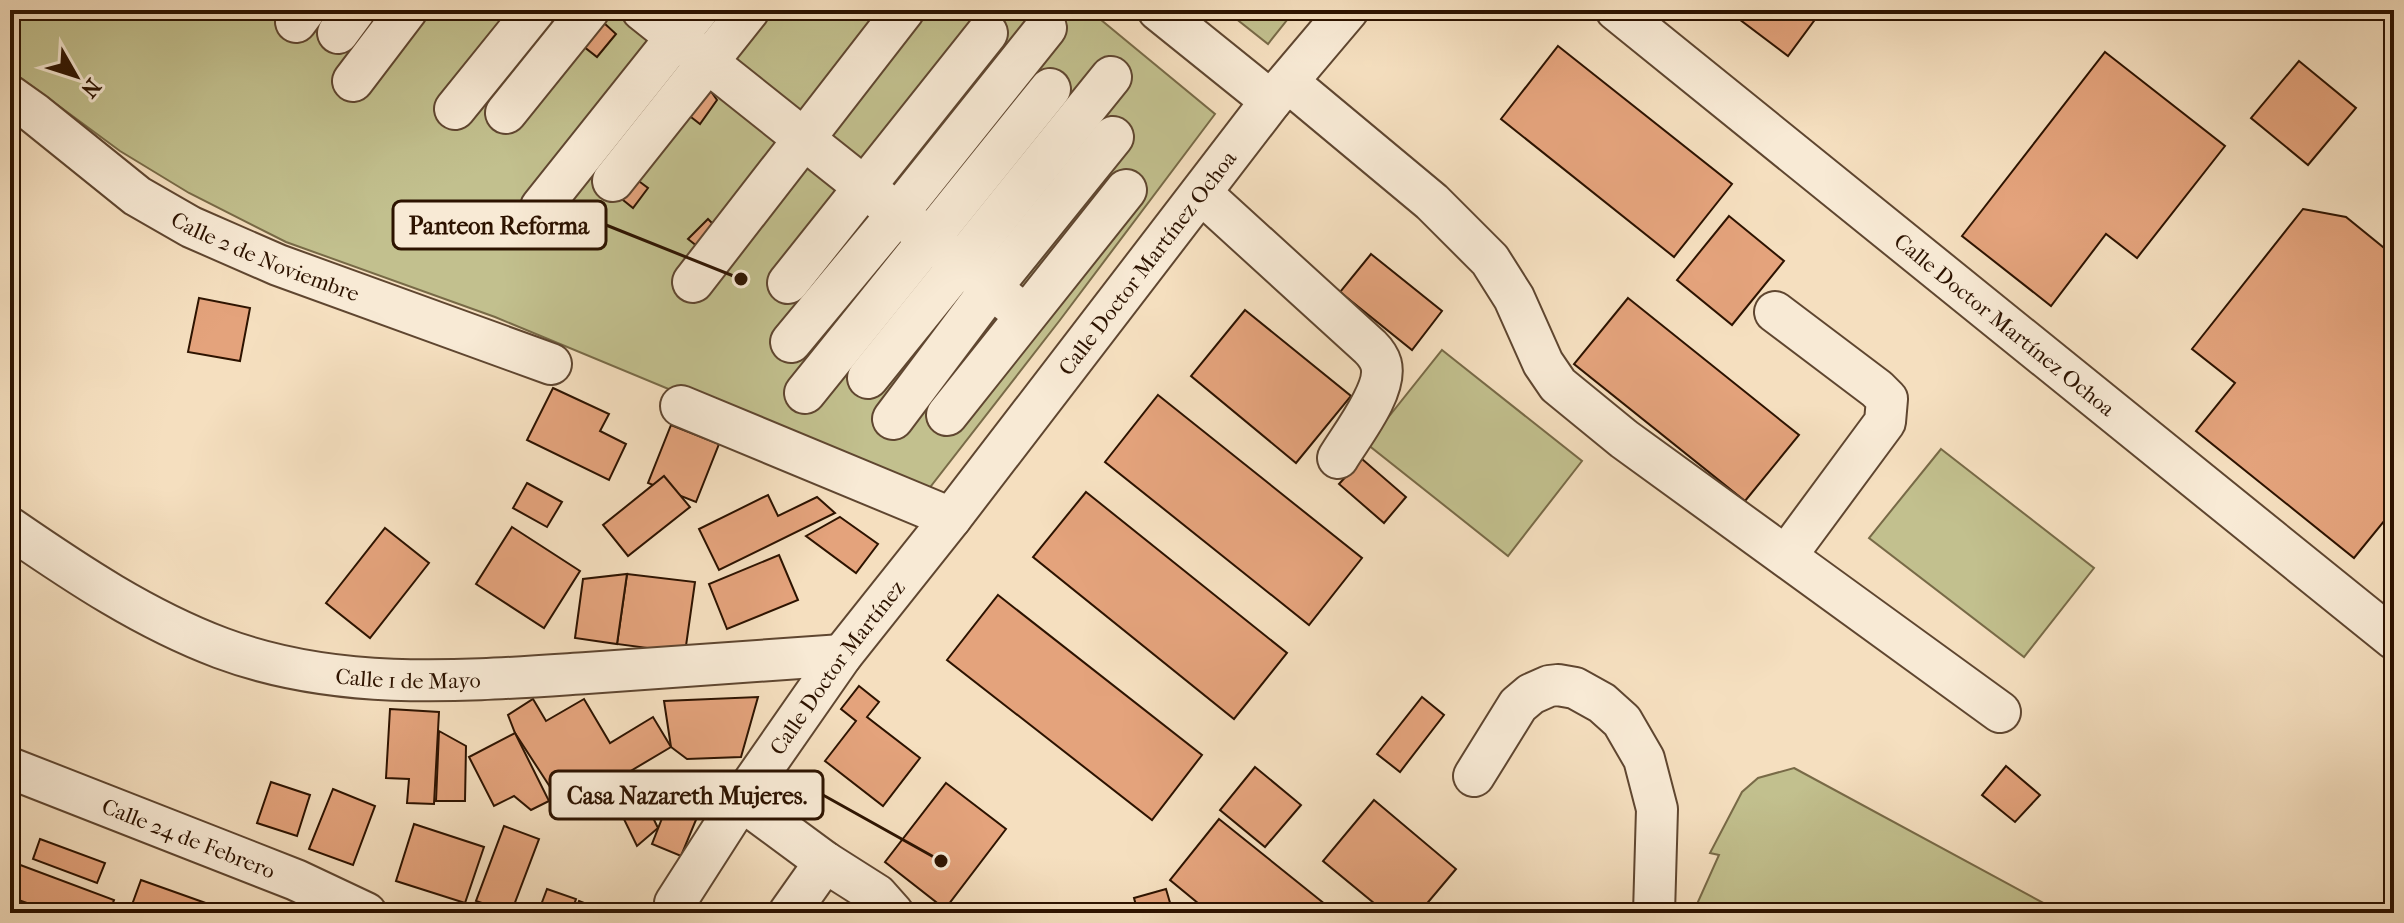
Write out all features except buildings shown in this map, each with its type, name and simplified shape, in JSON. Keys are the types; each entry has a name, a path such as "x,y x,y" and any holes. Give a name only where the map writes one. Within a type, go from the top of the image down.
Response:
{"street":[{"path":"353,81 407,10"},
{"path":"455,109 535,10"},
{"path":"506,113 589,10"},
{"path":"642,10 687,23 708,63 1025,315"},
{"path":"613,181 749,10"},
{"path":"693,282 904,10"},
{"path":"1158,10 1280,92 1432,202 1490,260 1514,298 1543,363 1558,385 1624,439 2000,712"},
{"name":"Calle Doctor Martínez Ochoa","path":"951,518 1201,193 1348,10"},
{"name":"Calle Doctor Martínez Ochoa","path":"1616,10 2394,639"},
{"path":"541,207 687,23"},
{"path":"791,342 1046,28"},
{"path":"788,283 987,33"},
{"path":"893,419 977,276 1111,77"},
{"path":"805,393 1050,89"},
{"name":"Calle 2 de Noviembre","path":"10,96 137,196 191,227 278,265 551,364"},
{"path":"868,378 977,276 1113,137"},
{"path":"947,415 1126,190"},
{"path":"1201,193 1370,347 1380,360 1382,372 1377,392 1338,458"},
{"path":"1775,312 1887,399 1885,422 1786,556"},
{"path":"681,406 951,518"},
{"name":"Calle Doctor Martínez","path":"675,903 741,800 842,655 951,518"},
{"name":"Calle 1 de Mayo","path":"10,528 82,578 167,625 222,648 274,664 359,679 416,682 485,680 842,655"},
{"path":"1474,776 1518,705 1531,694 1558,685 1575,688 1602,703 1622,721 1644,759 1657,809 1654,913"},
{"name":"Calle 24 de Febrero","path":"10,768 296,880 366,913"},
{"path":"741,800 825,862 877,895 893,913"},
{"path":"789,913 825,862"}],"shaded area":[{"path":"10,10 1089,10 1215,114 924,495 495,317 286,242 189,193 120,151 10,70"},
{"path":"1225,10 1295,10 1268,44"},
{"path":"1442,350 1582,461 1508,556 1367,444"},
{"path":"1941,449 2094,568 2024,657 1869,538"},
{"path":"1794,768 2062,913 1693,913 1719,855 1710,853 1742,792 1758,778"}],"place":[{"name":"Panteon Reforma","path":"741,279"},
{"name":"Casa Nazareth Mujeres.","path":"941,861"}]}
